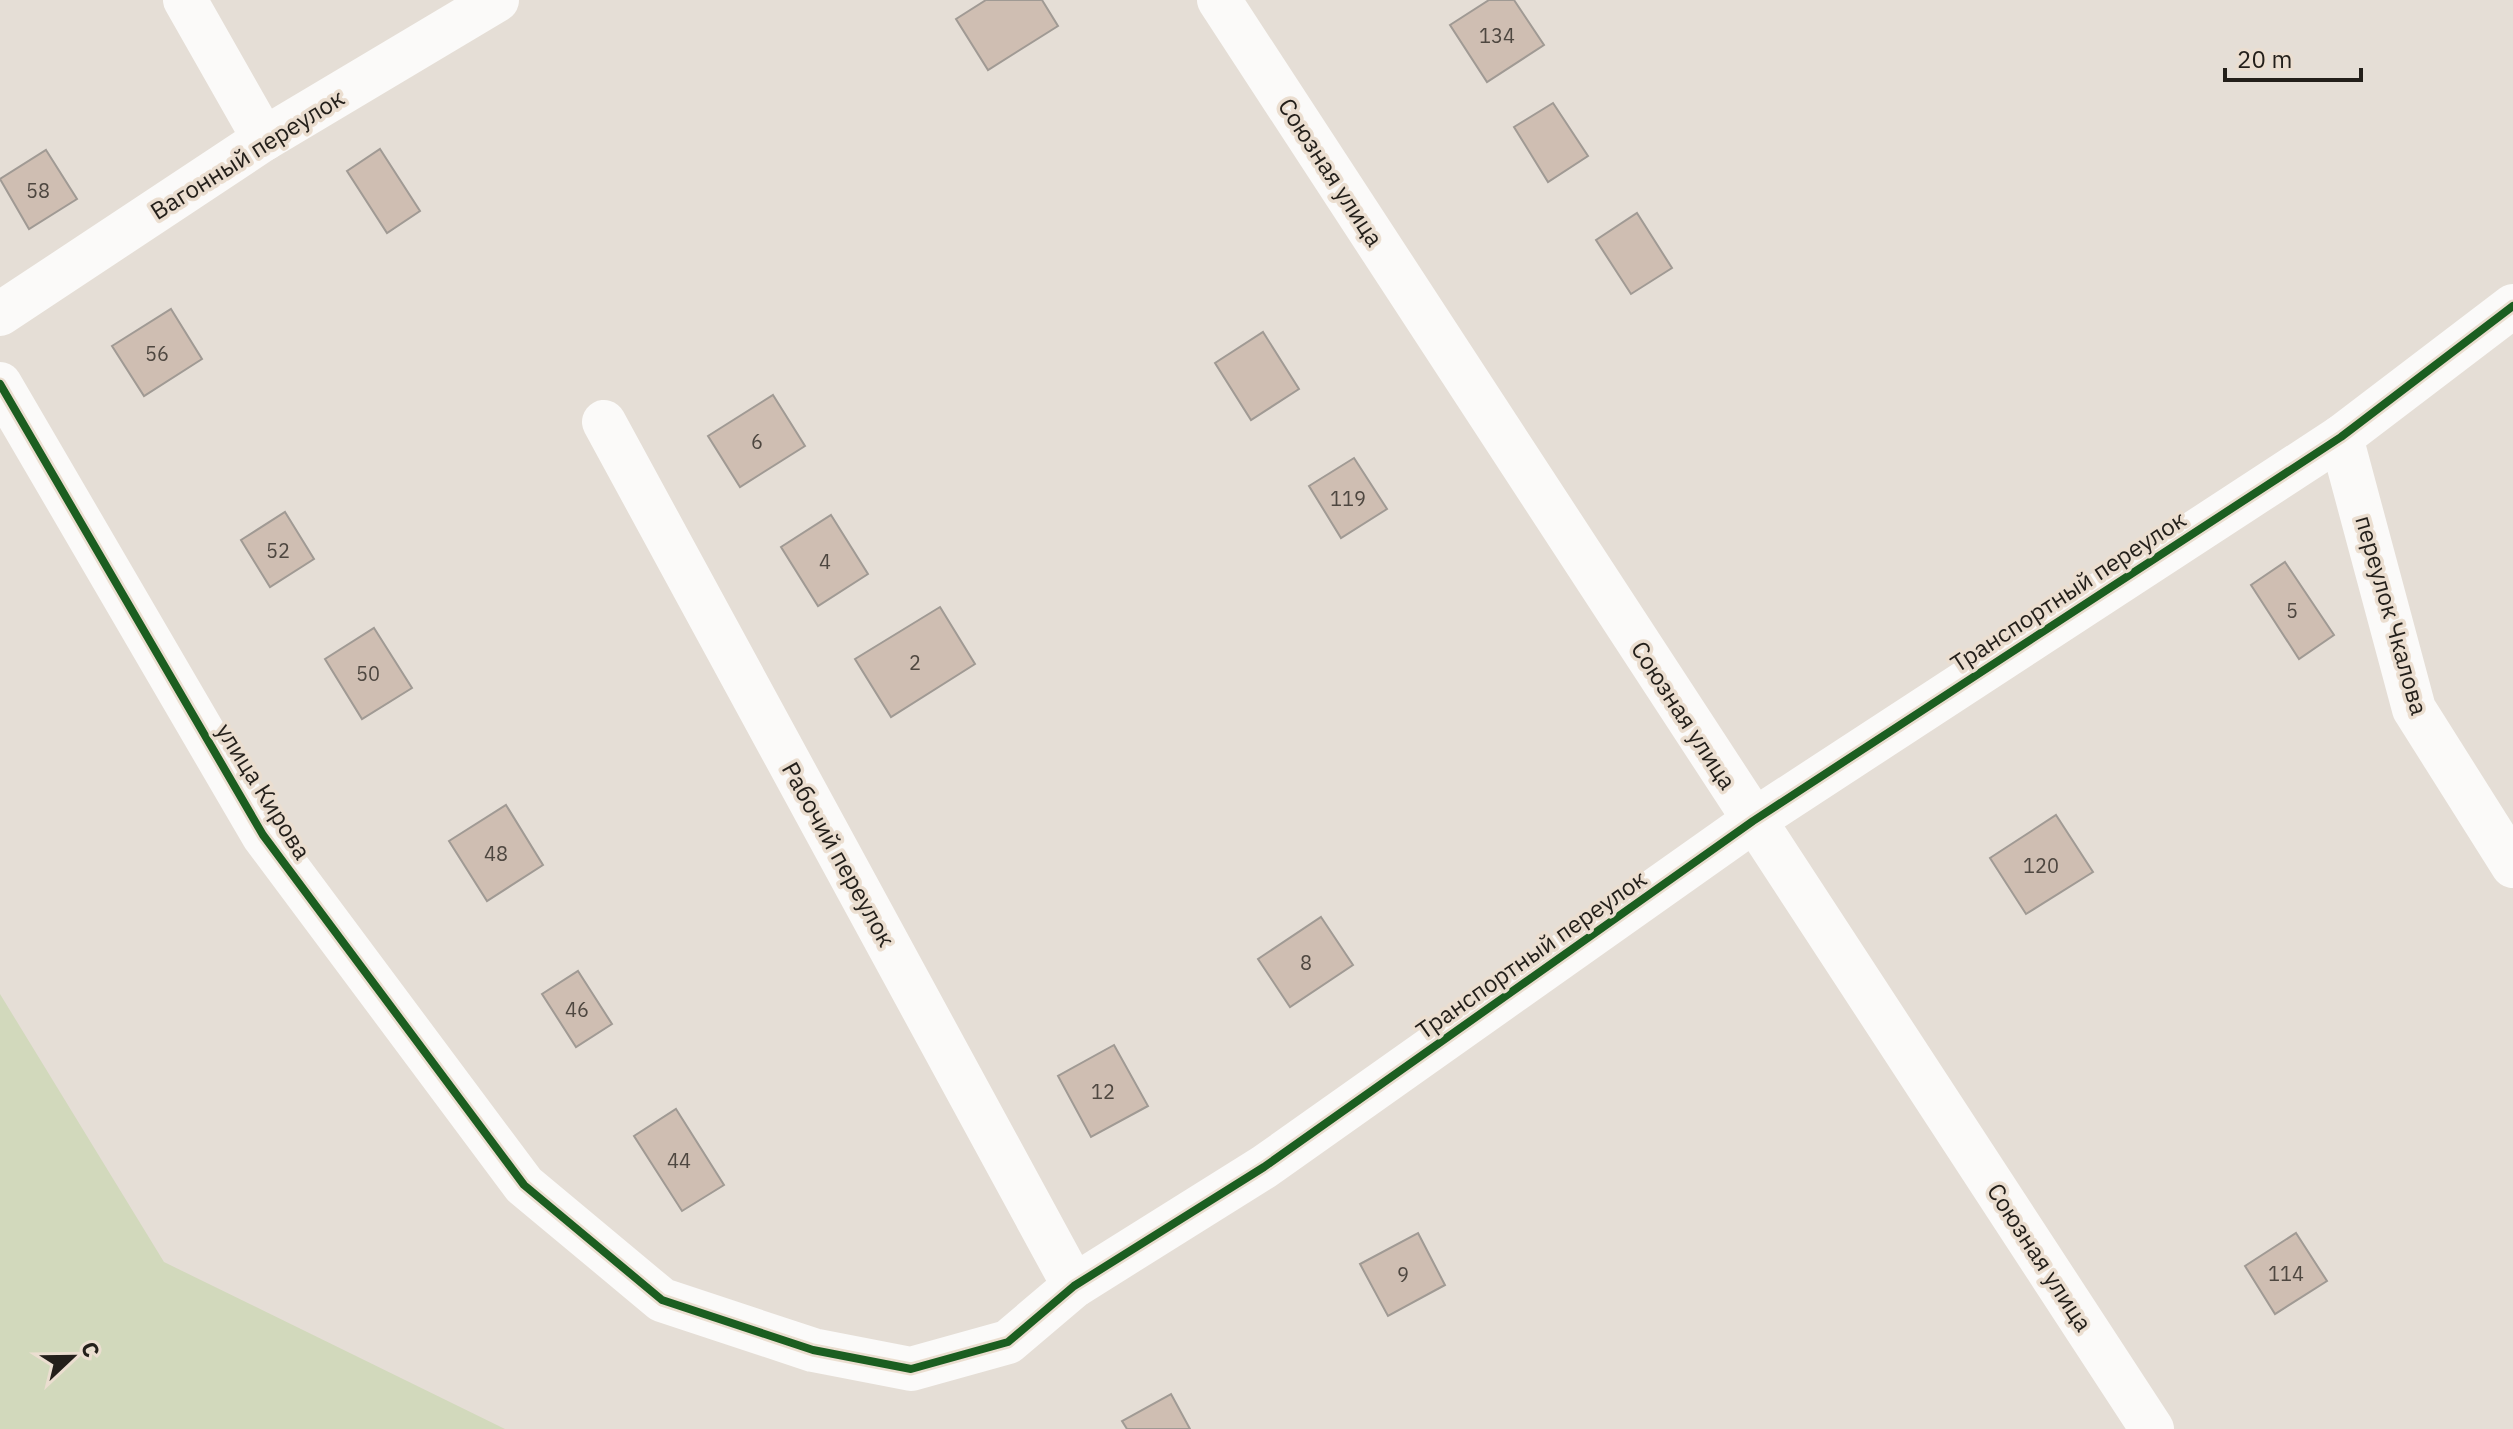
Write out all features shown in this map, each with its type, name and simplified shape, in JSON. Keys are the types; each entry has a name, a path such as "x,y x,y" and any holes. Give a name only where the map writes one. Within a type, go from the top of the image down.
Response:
{"street":[{"path":"185,0 264,139"},
{"name":"Вагонный переулок","path":"0,314 264,139 497,0"},
{"name":"Союзная улица","path":"1219,0 2152,1429"},
{"name":"Транспортный переулок","path":"534,1194 662,1300 813,1350 911,1369 1008,1342 1074,1286 1264,1167 1753,821 2341,437 2513,306"},
{"name":"улица Кирова","path":"0,384 263,835 524,1185 534,1194"},
{"name":"Рабочий переулок","path":"604,422 1074,1286"},
{"name":"переулок Чкалова","path":"2341,437 2414,709 2513,866"}],"green space":[{"path":"0,994 164,1262 505,1429 0,1429"}],"building":[{"path":"986,0 1042,0 1058,26 988,70 956,19"},
{"path":"1489,0 1514,0 1544,45 1487,82 1450,25"},
{"path":"1553,103 1588,156 1548,182 1514,127"},
{"path":"380,149 420,211 387,233 347,171"},
{"path":"46,150 77,199 29,229 0,179"},
{"path":"1637,213 1672,268 1631,294 1596,240"},
{"path":"171,309 202,359 144,396 112,346"},
{"path":"1263,332 1299,389 1251,420 1215,363"},
{"path":"773,395 805,446 740,487 708,436"},
{"path":"1354,458 1387,509 1341,538 1309,486"},
{"path":"285,512 314,559 270,587 241,540"},
{"path":"831,515 868,574 818,606 781,547"},
{"path":"2285,562 2334,635 2299,659 2251,585"},
{"path":"940,607 975,664 891,717 855,659"},
{"path":"374,628 412,688 362,719 325,659"},
{"path":"506,805 543,865 487,901 449,841"},
{"path":"2056,815 2093,872 2026,914 1990,858"},
{"path":"1321,917 1353,965 1290,1007 1258,959"},
{"path":"578,971 612,1024 576,1047 542,994"},
{"path":"1114,1045 1148,1106 1091,1137 1058,1076"},
{"path":"676,1109 724,1185 682,1211 634,1136"},
{"path":"1418,1233 1445,1285 1388,1316 1360,1264"},
{"path":"2296,1233 2327,1281 2275,1314 2245,1266"},
{"path":"1171,1394 1190,1429 1127,1429 1122,1421"}],"cycle path":[{"path":"0,384 263,835 524,1185 662,1300 813,1350 911,1369 1008,1342 1074,1286 1264,1167 1753,821 2341,437 2513,306"}]}
